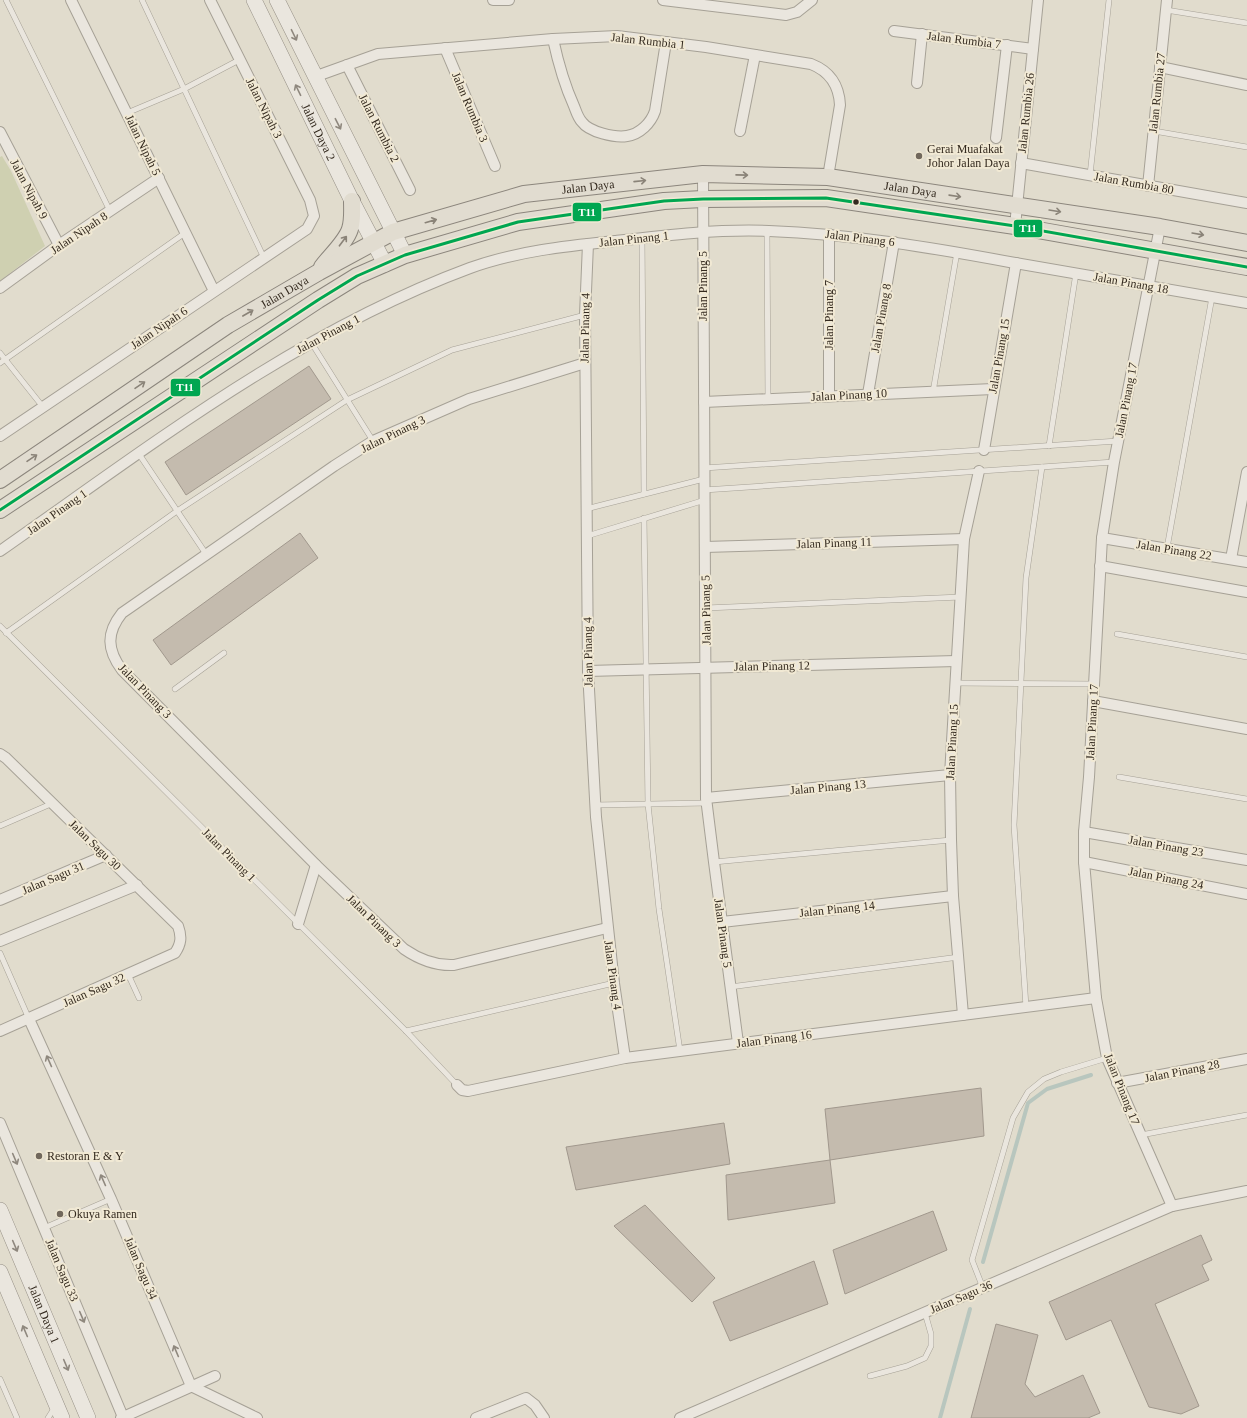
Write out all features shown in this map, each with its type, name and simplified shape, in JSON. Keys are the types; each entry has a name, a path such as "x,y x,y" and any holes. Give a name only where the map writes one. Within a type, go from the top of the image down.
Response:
{"main road":[{"name":"Jalan Daya 2","path":"254,0 352,201 385,264"},
{"name":"Jalan Daya 2","path":"277,0 405,255"},
{"name":"Jalan Daya","path":"0,480 228,325 319,272 393,232 524,194 703,174 828,177 1017,205 1247,243"},
{"name":"Jalan Daya","path":"0,510 318,300 357,276 405,255 518,222 664,201 702,199 826,198 1014,226 1247,268"},
{"path":"319,272 345,238 350,229 352,218 352,201"},
{"name":"Jalan Daya 1","path":"0,1210 88,1418"},
{"name":"Jalan Daya 1","path":"0,1272 62,1418"}],"street":[{"name":"Jalan Nipah 5","path":"71,0 214,291"},
{"name":"Jalan Nipah 3","path":"210,0 310,200 314,216"},
{"path":"493,0 509,0"},
{"path":"663,0 786,15 797,12 812,0"},
{"name":"Jalan Rumbia 26","path":"1014,226 1038,0"},
{"name":"Jalan Rumbia 27","path":"1148,186 1166,5"},
{"name":"Jalan Rumbia 7","path":"894,31 1033,49"},
{"path":"917,83 922,34"},
{"name":"Jalan Rumbia 1","path":"314,76 347,66 378,54 553,39 617,36 811,64 824,71 834,82 840,105 828,177"},
{"path":"553,39 562,77 581,121 587,126 616,137 628,136 636,133 651,120 655,111 666,42"},
{"path":"996,138 1007,45"},
{"name":"Jalan Rumbia 3","path":"445,48 495,166"},
{"path":"740,131 755,55"},
{"name":"Jalan Rumbia 2","path":"347,66 410,190"},
{"path":"1160,67 1247,85"},
{"name":"Jalan Nipah 9","path":"1,138 59,245"},
{"name":"Jalan Rumbia 80","path":"1021,163 1247,203"},
{"name":"Jalan Pinang 5","path":"703,174 707,801 738,1043"},
{"name":"Jalan Nipah 8","path":"0,288 59,245 111,212 159,178"},
{"name":"Jalan Nipah 6","path":"0,436 307,229 314,216"},
{"name":"Jalan Pinang 17","path":"1160,228 1114,462 1102,538 1084,832 1084,862 1096,998 1108,1058 1172,1206"},
{"name":"Jalan Pinang 6","path":"703,231 767,230 829,234 894,242 1016,263"},
{"name":"Jalan Pinang 1","path":"0,551 247,380 311,342 370,311 423,287 474,267 530,252 703,231"},
{"name":"Jalan Pinang 7","path":"829,234 829,396"},
{"name":"Jalan Pinang 8","path":"868,394 894,242"},
{"name":"Jalan Pinang 4","path":"588,244 585,315 588,671 595,805 607,928 625,1058"},
{"name":"Jalan Pinang 18","path":"1016,263 1247,304"},
{"name":"Jalan Pinang 15","path":"984,450 1016,263"},
{"name":"Jalan Pinang 3","path":"585,363 469,399 373,441 334,466 122,613 112,630 110,641 115,661 122,670 316,864 404,949 416,958 430,963 454,965 607,928"},
{"name":"Jalan Pinang 10","path":"704,402 994,389"},
{"name":"Jalan Pinang 15","path":"963,1015 953,896 950,776 964,539 979,471"},
{"path":"1231,559 1247,472"},
{"name":"Jalan Pinang 22","path":"1102,538 1247,562"},
{"name":"Jalan Pinang 11","path":"705,547 964,539"},
{"path":"1100,566 1247,592"},
{"name":"Jalan Pinang 12","path":"588,671 956,662"},
{"path":"1093,701 1247,729"},
{"name":"Jalan Sagu 30","path":"0,754 53,803 178,926 181,933 181,941"},
{"name":"Jalan Pinang 13","path":"707,801 950,776"},
{"name":"Jalan Pinang 23","path":"1084,832 1247,860"},
{"name":"Jalan Sagu 31","path":"0,900 106,855"},
{"name":"Jalan Pinang 24","path":"1084,862 1247,894"},
{"path":"298,924 316,864"},
{"path":"0,941 137,885"},
{"name":"Jalan Pinang 14","path":"722,922 953,896"},
{"name":"Jalan Sagu 32","path":"0,1031 175,953 181,941"},
{"name":"Jalan Pinang 16","path":"457,1085 462,1090 468,1091 625,1058 1096,998"},
{"name":"Jalan Sagu 34","path":"29,1019 111,1199 191,1386"},
{"name":"Jalan Pinang 28","path":"1118,1083 1247,1059"},
{"name":"Jalan Sagu 33","path":"0,1123 122,1418"},
{"name":"Jalan Sagu 36","path":"680,1418 1172,1206 1247,1191"},
{"path":"122,1418 215,1376"},
{"path":"191,1386 257,1418"},
{"path":"476,1418 526,1398 535,1405 544,1418"}],"lane":[{"path":"6,0 111,212"},
{"path":"142,0 264,258"},
{"path":"1090,175 1109,0"},
{"path":"1166,5 1247,23"},
{"path":"127,113 184,90 240,60"},
{"path":"1154,131 1247,147"},
{"path":"767,230 768,400"},
{"path":"0,363 185,233"},
{"path":"642,238 644,494"},
{"path":"933,392 956,252"},
{"path":"1049,446 1076,274"},
{"path":"1167,548 1212,297"},
{"path":"6,633 177,511 347,400 452,350 585,315"},
{"path":"311,342 373,441"},
{"path":"0,353 43,407"},
{"path":"704,468 1118,442"},
{"path":"139,454 206,554"},
{"path":"586,536 644,518 704,495 979,471 1114,462"},
{"path":"1026,1007 1014,825 1026,578 1042,467"},
{"path":"586,509 704,479"},
{"path":"644,518 648,804 659,909 680,1051"},
{"path":"706,608 960,597"},
{"name":"Jalan Pinang 1","path":"0,626 406,1031 457,1085"},
{"path":"1117,634 1247,657"},
{"path":"175,689 224,653"},
{"path":"955,683 1094,684"},
{"path":"1119,777 1247,799"},
{"path":"595,805 707,801"},
{"path":"0,826 53,803"},
{"path":"714,862 951,840"},
{"path":"0,953 29,1019"},
{"path":"730,987 959,957"},
{"path":"128,974 139,998"},
{"path":"406,1031 614,984"},
{"path":"983,1288 972,1260 1013,1118 1028,1092 1044,1079 1061,1072 1108,1058"},
{"path":"1141,1136 1247,1114"},
{"path":"44,1228 111,1199"},
{"path":"870,1376 907,1366 925,1358 931,1346 931,1334 925,1313"},
{"path":"0,1379 16,1418"},
{"path":"48,1418 56,1404"}],"green space":[{"path":"2,156 11,171 45,246 0,281 0,157"}],"building":[{"path":"309,366 331,399 186,495 165,462"},
{"path":"300,533 318,558 171,665 153,640"},
{"path":"981,1088 984,1136 830,1160 825,1109"},
{"path":"724,1123 730,1164 576,1190 566,1147"},
{"path":"830,1160 835,1203 728,1220 726,1175"},
{"path":"645,1205 715,1278 692,1302 614,1226"},
{"path":"933,1211 947,1250 845,1294 833,1250"},
{"path":"1201,1235 1212,1260 1202,1265 1209,1280 1155,1304 1199,1406 1181,1414 1149,1407 1111,1320 1066,1340 1049,1302"},
{"path":"814,1261 828,1304 730,1341 713,1302"},
{"path":"996,1324 1038,1335 1025,1384 1035,1397 1083,1375 1100,1413 1088,1418 971,1418"}],"waterway":[{"path":"983,1262 1028,1103 1047,1089 1091,1075"},
{"path":"940,1418 970,1309"}],"transit line":[{"name":"T11","path":"0,510 318,300 357,276 405,255 518,222 664,201 703,199 826,198 1015,226 1247,267"}],"place":[{"name":"Gerai Muafakat Johor Jalan Daya","path":"919,156"},
{"name":"Restoran E & Y","path":"39,1156"},
{"name":"Okuya Ramen","path":"60,1214"}]}
